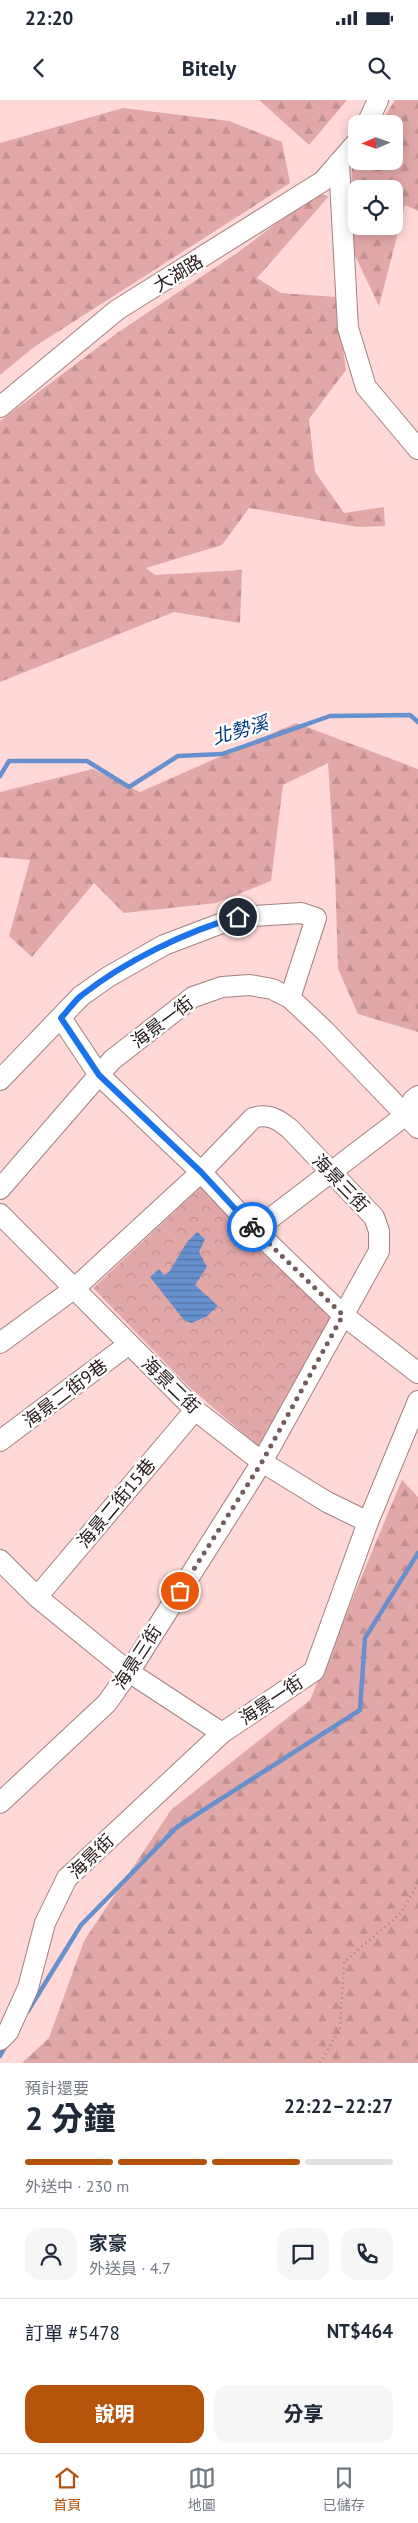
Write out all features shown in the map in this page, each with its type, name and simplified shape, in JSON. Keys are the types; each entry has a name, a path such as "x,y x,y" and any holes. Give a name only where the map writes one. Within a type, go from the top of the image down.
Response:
{"street":[{"path":"371,115 378,100"},
{"name":"大湖路","path":"0,407 117,310 208,255 323,181 348,152"},
{"path":"340,162 348,328 366,387 418,449"},
{"path":"0,1080 81,996 108,977 164,945 238,917 301,913 316,918 290,998"},
{"name":"海景一街","path":"0,1189 112,1060 193,997 222,987 250,985 272,989 290,998 413,1121"},
{"path":"61,1018 99,1075 201,1172 255,1230 343,1315 418,1373"},
{"path":"255,1230 329,1172 413,1121 413,1100 418,1096"},
{"name":"海景三街","path":"0,1343 75,1288 201,1172 253,1118 262,1115 278,1119 374,1217 379,1231 379,1251 262,1462 129,1672 107,1703 0,1803"},
{"name":"海景二街","path":"0,1214 195,1410 262,1462 327,1502 368,1522"},
{"name":"海景二街9巷","path":"0,1441 129,1344"},
{"name":"海景一街","path":"0,1560 37,1597 129,1672 222,1733 314,1671 368,1522 418,1401"},
{"name":"海景二街15巷","path":"37,1597 195,1410"},
{"name":"海景街","path":"0,2040 8,2032 28,1988 45,1923 66,1878 222,1733"}],"path":[{"path":"320,2063 340,2029 344,1962 402,1912 418,1883"}],"green space":[{"path":"259,100 347,100 309,145"},
{"path":"395,100 418,100 418,211 405,205 403,213 403,180 352,180 352,170 403,170 403,115 386,115"},
{"path":"123,108 229,121 282,142 290,183 34,347 0,375 0,143"},
{"path":"315,194 329,196 257,278 281,293 336,297 346,370 309,419 315,472 344,513 384,507 385,526 358,527 249,508 222,545 146,568 155,575 242,570 240,623 174,612 0,682 0,421 117,333 237,253"},
{"path":"349,235 397,235 379,306 349,243"},
{"path":"296,723 418,769 418,1032 358,1014 338,969 335,871 328,763 283,785 271,881 216,903 124,913 94,883 32,957 9,936 30,860 0,857 0,792 93,769 140,792"},
{"path":"201,1187 336,1318 259,1447 187,1385 93,1288"},
{"path":"402,1480 418,1497 418,2063 22,2063 49,2038 84,1941 171,1810 310,1700"}],"water":[{"path":"197,1232 205,1239 199,1252 207,1267 195,1285 218,1306 206,1317 191,1323 184,1320 150,1277 159,1269 164,1275 169,1272 187,1242"}],"waterway":[{"name":"北勢溪","path":"0,776 9,761 87,761 129,787 178,756 222,754 330,716 410,715 418,722"},
{"path":"28,2011 81,1925 177,1827 360,1710 365,1638 418,1553"},
{"path":"0,2056 6,2045"}],"way so far":[{"path":"180,1591 262,1462 343,1315 252,1227"}],"route":[{"path":"238,917 164,945 108,977 81,996 61,1018 99,1075 201,1172 252,1227"}]}
